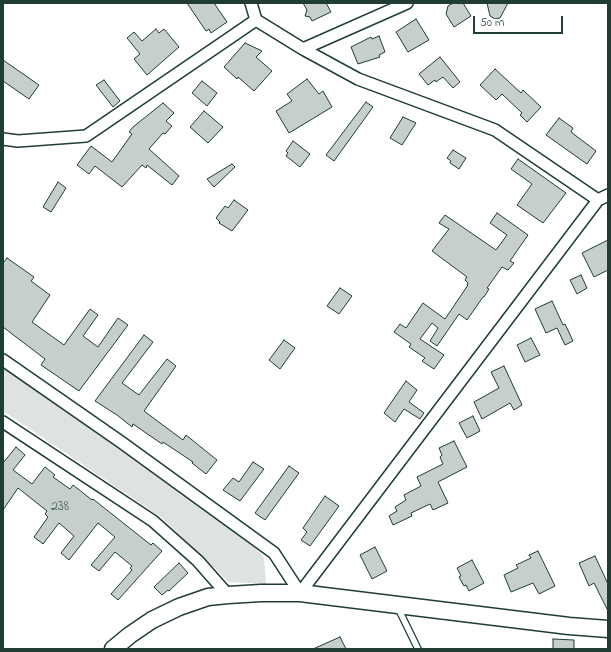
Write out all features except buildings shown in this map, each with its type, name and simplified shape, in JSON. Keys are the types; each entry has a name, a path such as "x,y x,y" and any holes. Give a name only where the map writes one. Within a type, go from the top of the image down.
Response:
{"main road":[{"path":"113,649 130,635 167,612 200,599 228,594 300,594 569,626 608,629"}],"street":[{"path":"251,3 256,20 303,49 358,79 495,130 598,200"},
{"path":"303,49 407,3"},
{"path":"3,139 18,141 86,136 256,20"},
{"path":"3,360 121,442 274,554 300,594 598,200 608,195"},
{"path":"3,422 153,521 198,561 228,594"}],"lane":[{"path":"397,605 418,649"}],"shaded area":[{"path":"3,367 203,506 255,548 264,558 266,584 229,582 161,517 3,411"}]}
